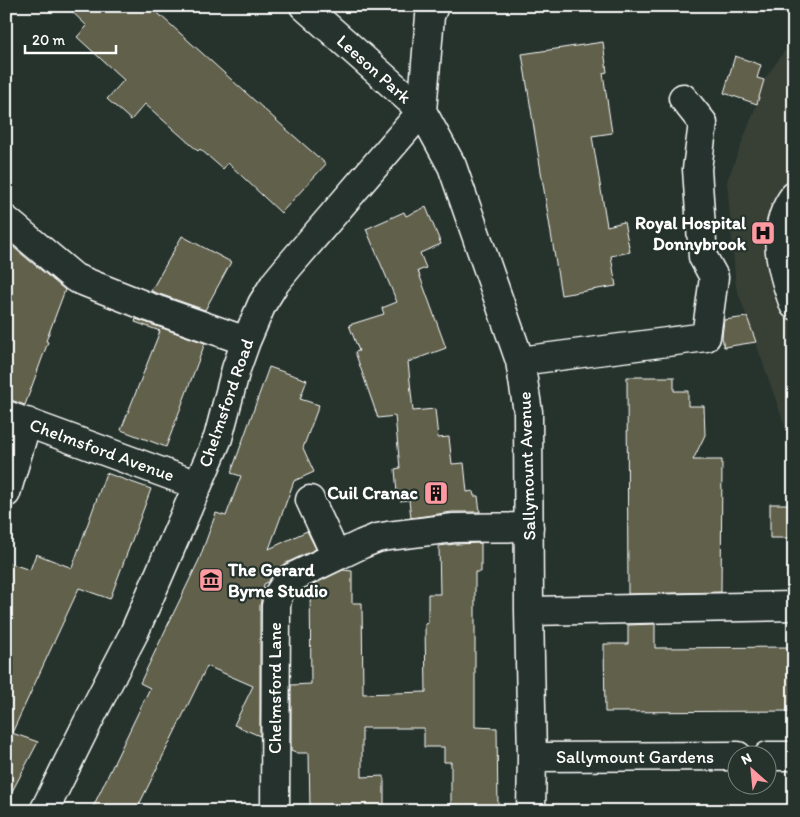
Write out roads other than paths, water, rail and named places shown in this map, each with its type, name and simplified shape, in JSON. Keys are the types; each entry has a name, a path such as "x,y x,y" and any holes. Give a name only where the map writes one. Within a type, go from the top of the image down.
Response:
{"street":[{"name":"Leeson Park","path":"304,6 422,111"},
{"path":"422,111 430,16 434,6"},
{"path":"520,362 706,336 714,278 704,257 697,170 703,123 683,98"},
{"name":"Chelmsford Road","path":"44,811 134,633 218,438 236,369 262,304 275,283 289,266 422,111"},
{"name":"Sallymount Avenue","path":"422,111 452,166 520,362 528,412 531,811"},
{"path":"794,196 782,220 779,239 782,264 794,306"},
{"path":"6,220 75,278 146,306 246,341"},
{"path":"6,493 16,418"},
{"name":"Chelmsford Avenue","path":"16,418 197,485"},
{"path":"310,500 336,556"},
{"name":"Chelmsford Lane","path":"275,811 275,618 278,595 291,578 362,544 388,536 454,528 529,527"},
{"path":"529,611 794,606"},
{"name":"Sallymount Gardens","path":"532,757 728,756"}],"place":[{"name":"Royal Hospital Donnybrook","path":"763,233"},
{"name":"Cuil Cranac","path":"436,493"},
{"name":"The Gerard Byrne Studio","path":"211,580"}]}
